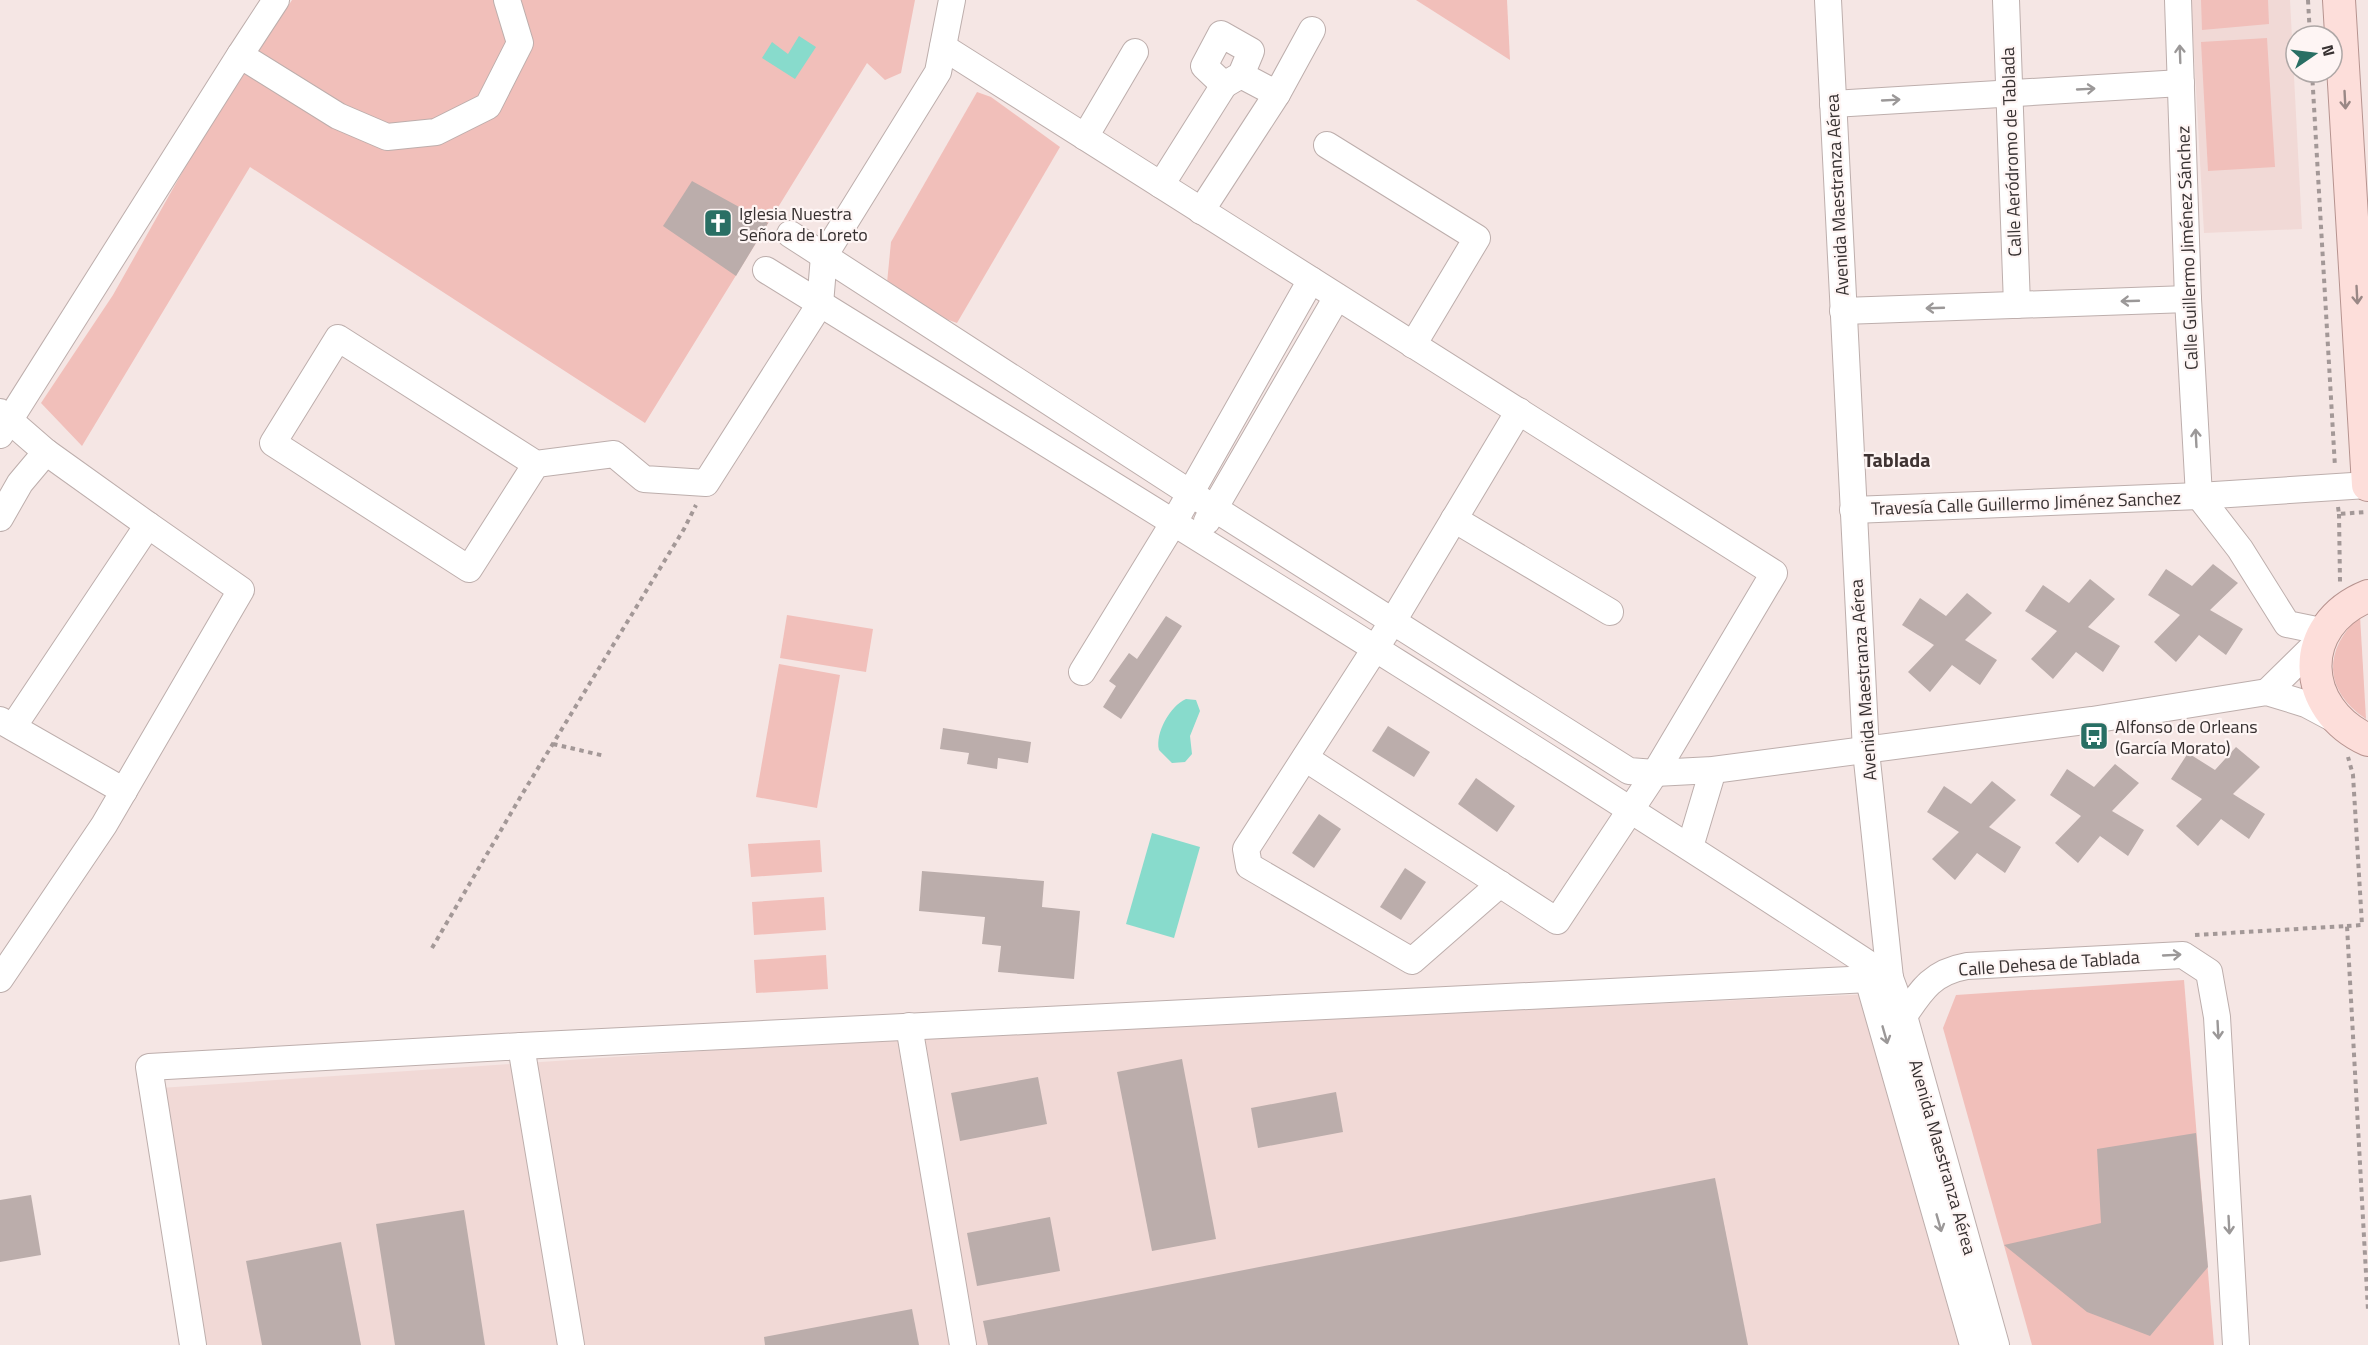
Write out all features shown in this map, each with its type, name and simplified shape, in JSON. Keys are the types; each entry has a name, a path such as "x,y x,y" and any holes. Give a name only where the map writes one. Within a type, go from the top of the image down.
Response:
{"main road":[{"path":"2339,0 2365,494"},
{"path":"2361,0 2368,123"},
{"path":"2368,596 2352,603 2333,619 2323,636 2316,661 2317,683 2324,703 2336,720 2351,732 2368,740"}],"street":[{"path":"0,979 124,791 241,590 4,422 276,0"},
{"path":"240,55 338,116 387,137 436,132 488,106 520,43 507,0"},
{"path":"536,464 470,569 273,443 338,338 536,464 614,454 644,479 706,483 820,304 824,256 938,72 952,0"},
{"name":"Avenida Maestranza Aérea","path":"1828,0 1879,979 1904,1016 1996,1345"},
{"name":"Calle Aeródromo de Tablada","path":"2006,0 2017,305"},
{"name":"Calle Guillermo Jiménez Sánchez","path":"2178,0 2188,299 2199,496"},
{"path":"1202,211 1277,94 1312,30"},
{"path":"943,47 1774,573 1655,773 1557,921 1305,758"},
{"path":"1084,137 1135,52"},
{"path":"1161,185 1233,80 1277,94"},
{"path":"1833,104 2181,83"},
{"path":"1327,145 1477,238 1413,345"},
{"path":"790,234 1190,493 1629,771 1655,773 1713,770 2092,720 2267,692 2306,704 2336,720"},
{"path":"766,270 1199,537 1631,809 1690,847 1879,979 1974,1345"},
{"path":"1082,672 1174,522 1311,280"},
{"path":"1199,537 1337,297"},
{"path":"1843,311 2188,299"},
{"path":"1500,884 1412,961 1249,866 1246,849 1393,621 1519,411"},
{"path":"0,518 10,481 46,452"},
{"name":"Travesía Calle Guillermo Jiménez Sanchez","path":"1853,510 2199,496 2337,487 2365,494"},
{"path":"2199,496 2240,549 2287,624 2323,636 2267,692"},
{"path":"1454,519 1610,612"},
{"path":"124,791 6,723 148,525"},
{"path":"1690,847 1713,770"},
{"name":"Calle Dehesa de Tablada","path":"1904,1016 1923,987 1946,970 1967,966 2183,955 2209,972 2217,1017 2236,1345"},
{"path":"193,1345 149,1067 909,1026 1879,979"},
{"path":"909,1026 963,1345"},
{"path":"521,1046 571,1345"}],"path":[{"path":"2308,0 2309,24"},
{"path":"2313,84 2339,514 2365,494"},
{"path":"432,948 684,529 706,483"},
{"path":"553,744 604,756"},
{"path":"2193,935 2347,926 2368,1310"}],"shaded area":[{"path":"292,0 915,0 901,73 885,80 867,63 645,423 250,167 82,446 41,403 113,295 197,146"},
{"path":"1416,0 1507,0 1510,60"},
{"path":"2191,0 2290,0 2291,24 2284,24 2284,84 2294,84 2302,229 2204,233"},
{"path":"2201,0 2268,0 2269,24 2202,30"},
{"path":"2267,38 2275,167 2208,171 2201,42"},
{"path":"977,92 991,97 1060,147 957,323 893,300 887,283 891,242"},
{"path":"787,615 873,629 866,672 780,658"},
{"path":"2360,616 2366,719 2352,708 2342,695 2335,683 2333,669 2334,656 2339,642"},
{"path":"779,664 840,675 817,808 756,797"},
{"path":"820,840 822,872 751,877 748,844"},
{"path":"824,897 826,930 754,935 752,902"},
{"path":"826,955 828,989 756,993 754,960"},
{"path":"2184,980 2214,1345 2032,1345 1943,1028 1956,995"},
{"path":"1875,994 1972,1345 201,1345 160,1088 920,1036"}],"water":[{"path":"799,36 816,47 795,79 762,58 772,42 788,54"},
{"path":"1186,699 1196,700 1200,711 1190,736 1192,754 1185,762 1172,763 1159,750 1159,736 1169,714"},
{"path":"1152,833 1200,847 1174,938 1126,924"}],"building":[{"path":"692,181 768,223 736,276 663,226"},
{"path":"2213,564 2238,583 2210,610 2243,629 2226,655 2199,635 2176,662 2154,642 2180,615 2148,595 2166,569 2192,586"},
{"path":"2090,579 2115,599 2088,627 2120,646 2103,672 2076,652 2053,679 2031,659 2057,631 2025,611 2043,585 2069,603"},
{"path":"1967,593 1992,613 1965,640 1997,660 1980,685 1952,665 1930,692 1908,672 1934,645 1902,625 1920,598 1946,616"},
{"path":"1166,616 1182,626 1121,719 1103,707 1116,686 1109,681 1129,653 1137,659"},
{"path":"1388,726 1430,752 1414,777 1372,751"},
{"path":"943,728 1031,742 1028,763 998,758 997,769 967,764 969,753 940,749"},
{"path":"2236,747 2260,767 2233,794 2265,814 2249,839 2221,819 2198,846 2176,826 2202,799 2171,779 2188,753 2215,770"},
{"path":"2115,764 2139,783 2112,811 2144,830 2128,856 2100,836 2078,863 2055,843 2081,816 2050,795 2067,769 2094,787"},
{"path":"1476,778 1515,806 1497,832 1458,804"},
{"path":"1992,781 2016,800 1989,827 2021,847 2005,873 1977,853 1955,880 1932,859 1959,832 1927,812 1944,786 1971,804"},
{"path":"1319,814 1341,829 1314,868 1292,853"},
{"path":"1405,868 1426,882 1401,920 1380,907"},
{"path":"922,871 1044,881 1042,907 1080,911 1074,979 998,972 1001,946 982,944 985,917 919,911"},
{"path":"1182,1059 1216,1239 1152,1251 1117,1072"},
{"path":"1038,1077 1047,1124 960,1141 951,1093"},
{"path":"1336,1092 1343,1132 1258,1148 1251,1108"},
{"path":"2196,1133 2208,1267 2150,1336 2087,1312 2004,1245 2101,1223 2097,1149"},
{"path":"1715,1178 1748,1345 988,1345 983,1321"},
{"path":"31,1195 41,1255 0,1262 0,1200"},
{"path":"464,1210 485,1345 395,1345 376,1224"},
{"path":"1050,1217 1060,1271 977,1286 967,1233"},
{"path":"341,1242 361,1345 262,1345 246,1261"},
{"path":"912,1309 919,1345 765,1345 764,1337"}],"place":[{"name":"Iglesia Nuestra Señora de Loreto","path":"718,223"},
{"name":"Alfonso de Orleans (García Morato)","path":"2094,736"}],"district":[{"name":"Tablada","path":"1897,459"}]}
